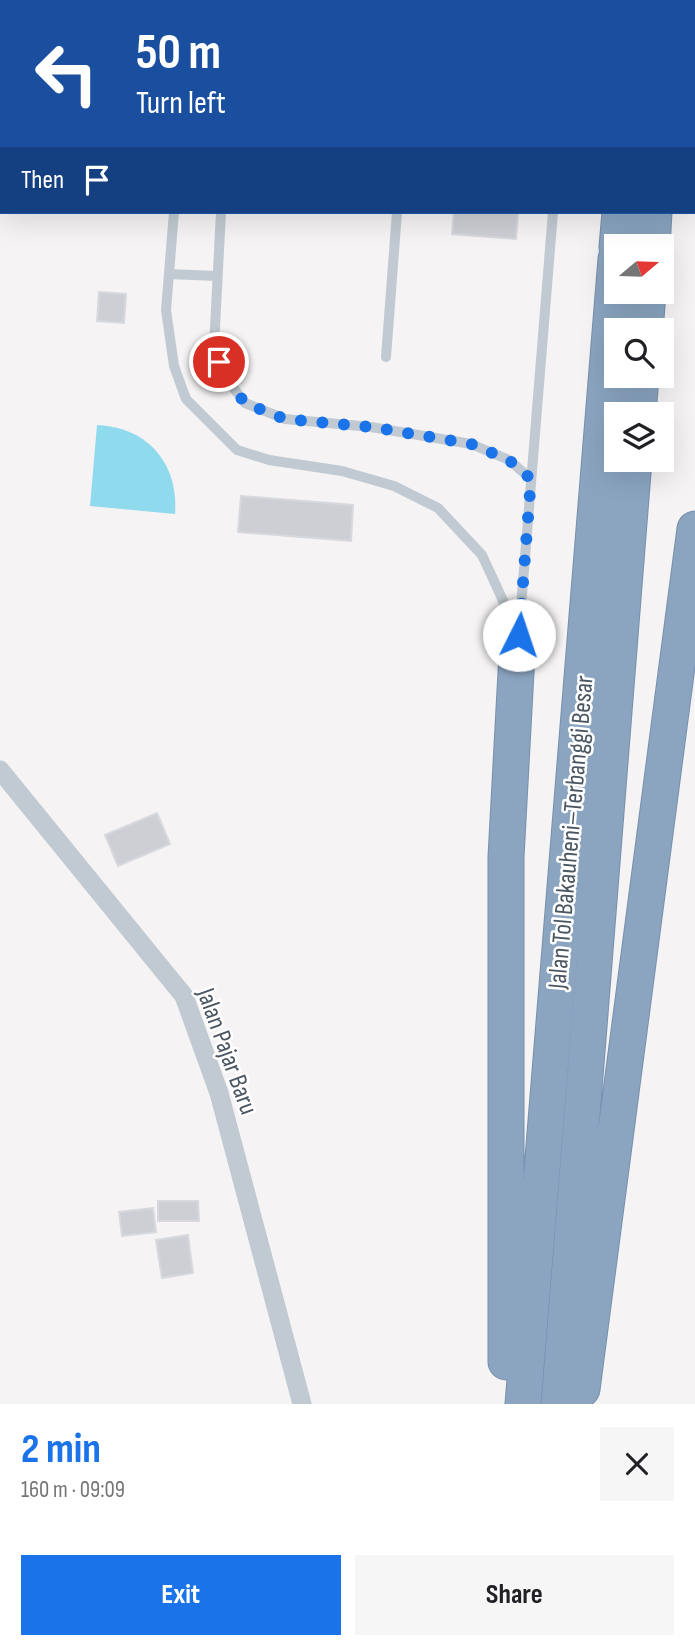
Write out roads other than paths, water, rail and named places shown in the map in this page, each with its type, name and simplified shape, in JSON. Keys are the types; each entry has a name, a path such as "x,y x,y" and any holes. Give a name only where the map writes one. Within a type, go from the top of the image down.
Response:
{"highway":[{"path":"618,234 620,214"},
{"path":"653,234 654,214"},
{"name":"Jalan Tol Bakauheni–Terbanggi Besar","path":"523,1404 612,304"},
{"name":"Jalan Tol Bakauheni–Terbanggi Besar","path":"559,1404 634,472"},
{"path":"580,1404 695,529"},
{"path":"506,1404 506,857 519,635"}],"street":[{"name":"Jalan Pajar Baru","path":"0,770 184,996 219,1093 302,1404"}],"lane":[{"path":"174,214 166,310 174,366 186,400 237,450 269,460 342,471 394,486 438,508 482,555 519,635"},
{"path":"221,214 214,347 225,377 245,403 285,419 372,427 471,444 509,460 531,479"},
{"path":"386,357 397,214"},
{"path":"519,635 553,214"},
{"path":"169,274 216,276"}],"water":[{"path":"97,425 115,427 131,433 157,452 172,479 175,514 90,506"}]}
